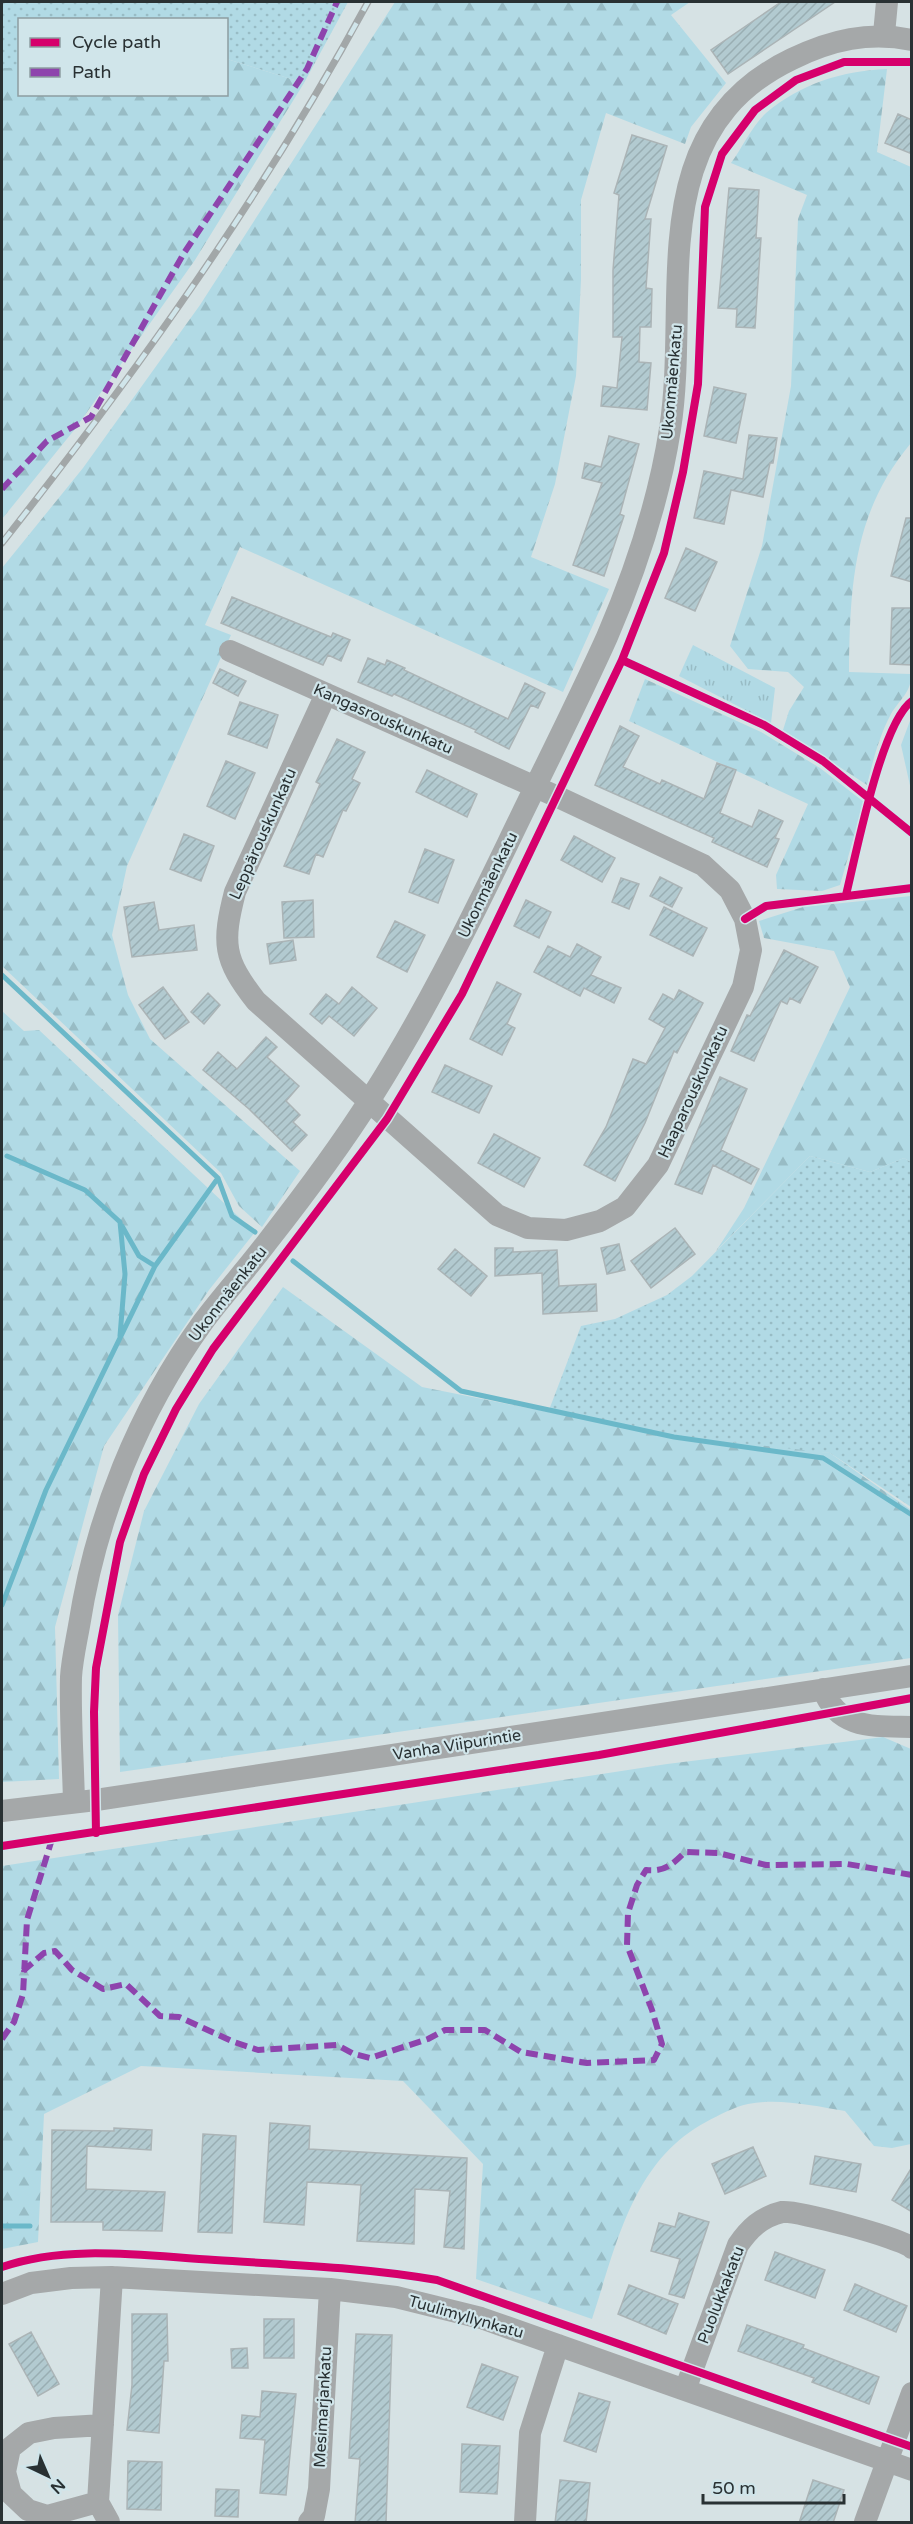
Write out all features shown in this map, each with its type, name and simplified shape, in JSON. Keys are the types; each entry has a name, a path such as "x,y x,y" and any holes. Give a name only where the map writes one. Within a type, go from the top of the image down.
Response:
{"street":[{"path":"884,34 887,2"},
{"name":"Ukonmäenkatu","path":"74,1802 73,1662 83,1598 102,1520 126,1459 154,1399 203,1323 268,1242 369,1102 437,988 608,635 638,556 670,429 678,333 678,254 683,203 704,137 737,98 778,66 820,45 884,34 912,39"},
{"name":"Kangasrouskunkatu","path":"230,651 535,787"},
{"name":"Leppärouskunkatu","path":"326,694 235,892 228,920 226,949 237,977 256,1001 369,1102"},
{"name":"Haaparouskunkatu","path":"369,1102 497,1215 528,1228 566,1230 600,1221 625,1207 658,1165 743,987 751,950 745,919 730,890 703,865 535,787"},
{"name":"Vanha Viipurintie","path":"2,1811 912,1676"},
{"path":"823,1689 828,1702 838,1713 861,1725 912,1727"},
{"name":"Puolukkakatu","path":"685,2390 738,2245 752,2225 783,2212 870,2230 907,2243 912,2248"},
{"path":"109,2523 98,2502 112,2277"},
{"name":"Tuulimyllynkatu","path":"2,2294 32,2283 71,2278 112,2277 330,2289 438,2306 558,2345 912,2470"},
{"name":"Mesimarjankatu","path":"309,2523 314,2516 320,2489 330,2289"},
{"path":"525,2523 530,2433 558,2345"},
{"path":"865,2523 912,2393"},
{"path":"98,2502 47,2516 28,2510 12,2494 5,2472 10,2448 29,2433 54,2428 103,2425"}],"green space":[{"path":"2,2 348,2 304,83 228,59 228,18 18,18 18,68 2,68"},
{"path":"395,2 690,2 671,15 726,83 691,127 685,144 606,113 581,200 581,280 576,376 555,484 531,557 609,589 563,692 240,547 205,625 231,635 127,866 112,935 128,995 150,1039 300,1171 262,1227 239,1206 221,1173 2,966 2,568 83,468 200,305"},
{"path":"228,59 304,83 195,260 75,429 2,519 2,68 18,68 18,96 228,96"},
{"path":"887,69 877,152 911,167 911,443 892,469 877,496 866,523 854,580 849,672 911,674 911,680 883,731 867,785 783,730 789,711 804,687 788,672 748,669 730,646 762,546 791,386 798,219 807,195 731,163 761,118 794,94 823,80 854,72"},
{"path":"693,645 775,688 771,723 679,676"},
{"path":"645,679 761,732 820,768 864,802 840,885 822,891 777,889 776,875 808,804 629,721"},
{"path":"911,718 911,790 901,745"},
{"path":"911,896 911,1162 904,1158 870,1172 810,1156 716,1251 744,1208 850,987 834,951 764,938 759,921 803,907"},
{"path":"2,1011 24,1031 39,1030 255,1232 209,1290 104,1446 55,1627 59,1779 2,1782"},
{"path":"810,1156 870,1172 904,1158 911,1162 911,1507 830,1453 670,1444 549,1410 581,1326 615,1319 667,1295 692,1276"},
{"path":"283,1287 422,1387 659,1434 830,1453 911,1510 911,1658 120,1772 118,1615 144,1511 199,1404"},
{"path":"883,1737 911,1749 911,2144 892,2148 874,2146 845,2111 796,2103 748,2104 706,2122 681,2139 660,2159 644,2182 620,2234 592,2319 476,2279 483,2164 403,2081 141,2066 44,2114 38,2242 2,2249 2,1866 667,1764"}],"building":[{"path":"781,2 835,2 728,74 711,50"},
{"path":"898,114 912,120 912,154 885,143"},
{"path":"632,135 667,146 645,219 651,219 646,288 652,289 651,327 640,327 639,362 651,363 647,410 601,406 603,386 617,388 622,337 613,337 613,270 619,195 614,193"},
{"path":"729,188 759,190 756,238 761,238 755,328 736,327 737,309 718,308"},
{"path":"714,387 746,394 736,443 704,436"},
{"path":"749,435 777,438 773,463 770,463 763,497 731,490 724,524 694,518 704,471 743,479"},
{"path":"609,436 639,444 620,514 624,516 604,576 573,565 602,483 582,478 585,463 601,467"},
{"path":"906,518 912,518 912,582 891,576"},
{"path":"686,548 717,562 695,611 665,598"},
{"path":"232,597 331,637 333,633 350,640 341,661 328,655 323,665 221,623"},
{"path":"892,608 912,608 912,665 890,664"},
{"path":"368,658 385,665 387,660 508,719 525,683 545,693 538,708 531,705 509,749 475,732 476,730 394,694 392,696 358,682"},
{"path":"220,669 246,681 238,696 213,683"},
{"path":"240,702 278,715 267,748 228,734"},
{"path":"620,726 639,736 623,767 660,784 662,780 704,799 717,763 736,770 720,813 752,827 759,810 783,821 775,838 779,839 767,867 712,842 714,838 595,785"},
{"path":"337,739 365,752 352,779 360,783 346,811 343,810 323,857 316,854 309,874 284,866 320,784 316,782"},
{"path":"226,761 255,773 235,819 207,806"},
{"path":"427,770 477,794 467,817 416,792"},
{"path":"184,834 214,846 201,881 170,869"},
{"path":"574,836 615,858 602,882 561,860"},
{"path":"425,849 454,860 438,903 409,892"},
{"path":"660,877 682,888 672,907 650,896"},
{"path":"621,878 639,884 629,909 612,902"},
{"path":"313,900 314,937 284,938 282,902"},
{"path":"526,900 551,912 539,938 514,926"},
{"path":"154,902 159,930 194,925 197,950 132,957 124,907"},
{"path":"664,907 707,928 693,956 650,935"},
{"path":"395,921 425,935 407,972 377,957"},
{"path":"293,940 296,960 270,964 267,944"},
{"path":"577,944 601,957 591,975 621,988 614,1003 584,988 580,996 534,972 548,946 570,957"},
{"path":"784,950 818,967 800,1003 790,998 787,1004 781,1001 754,1061 731,1051 747,1015 750,1016"},
{"path":"497,982 521,994 507,1024 515,1028 502,1055 470,1039"},
{"path":"163,987 189,1022 165,1039 139,1005"},
{"path":"352,987 377,1008 354,1036 329,1016 322,1024 310,1014 326,994 339,1004"},
{"path":"679,990 703,1003 677,1053 674,1051 645,1123 615,1181 584,1165 606,1127 633,1059 646,1064 665,1028 649,1019 663,994 674,1000"},
{"path":"208,993 220,1005 204,1024 191,1012"},
{"path":"266,1037 277,1047 267,1057 299,1086 286,1101 300,1115 293,1122 307,1135 292,1151 249,1109 203,1070 218,1052 237,1069"},
{"path":"445,1065 492,1086 479,1113 432,1092"},
{"path":"720,1077 747,1089 721,1150 759,1169 751,1184 713,1165 702,1194 675,1184"},
{"path":"494,1134 540,1158 524,1187 478,1163"},
{"path":"675,1228 695,1254 651,1288 631,1261"},
{"path":"619,1244 625,1270 607,1274 601,1248"},
{"path":"495,1248 513,1248 513,1252 557,1250 559,1286 596,1284 597,1311 543,1314 542,1273 495,1276"},
{"path":"455,1249 487,1276 471,1296 438,1269"},
{"path":"270,2123 310,2126 309,2149 467,2158 464,2249 444,2247 450,2191 415,2189 414,2244 357,2241 361,2185 307,2182 304,2225 264,2222"},
{"path":"114,2128 152,2130 151,2150 87,2146 86,2189 165,2192 162,2231 103,2230 103,2222 51,2222 52,2130 114,2131"},
{"path":"203,2134 236,2136 232,2233 198,2232"},
{"path":"753,2147 766,2176 725,2194 712,2164"},
{"path":"815,2156 861,2164 856,2192 810,2184"},
{"path":"912,2167 912,2212 892,2200"},
{"path":"679,2213 709,2222 684,2298 669,2294 680,2259 651,2251 659,2223 675,2227"},
{"path":"775,2252 825,2270 815,2298 765,2280"},
{"path":"855,2284 907,2306 896,2332 844,2310"},
{"path":"629,2285 678,2304 666,2334 618,2314"},
{"path":"132,2314 167,2314 168,2361 164,2361 159,2433 127,2430 132,2385"},
{"path":"264,2319 294,2319 294,2358 264,2358"},
{"path":"747,2325 804,2345 803,2348 879,2377 869,2404 812,2382 814,2378 738,2351"},
{"path":"31,2332 59,2384 38,2396 9,2344"},
{"path":"356,2334 392,2335 386,2523 355,2523 360,2459 349,2458"},
{"path":"247,2348 248,2368 232,2368 231,2349"},
{"path":"482,2364 518,2377 503,2420 467,2407"},
{"path":"262,2391 296,2394 286,2495 260,2493 265,2440 240,2438 242,2415 260,2417"},
{"path":"579,2393 610,2402 596,2452 564,2441"},
{"path":"462,2444 500,2446 497,2494 460,2492"},
{"path":"128,2461 162,2462 161,2510 127,2509"},
{"path":"560,2480 590,2483 586,2523 555,2523"},
{"path":"813,2480 844,2490 833,2523 799,2523"},
{"path":"216,2489 239,2490 238,2517 215,2516"}],"waterway":[{"path":"2,975 218,1178 232,1216 255,1232"},
{"path":"7,1156 85,1190 120,1222 125,1274 120,1336"},
{"path":"2,1605 46,1490 155,1266 218,1178"},
{"path":"122,1226 139,1256 155,1266"},
{"path":"293,1261 461,1391 674,1437 823,1458 912,1515"},
{"path":"2,2226 30,2226"}],"railway":[{"path":"2,543 102,413 197,280 286,143 368,2"}],"marked path":[{"path":"2,489 47,441 91,417 184,253 307,69 337,2"},
{"path":"2,2039 14,2022 23,1994 27,1920 52,1839"},
{"path":"23,1971 44,1953 55,1951 72,1970 103,1989 126,1984 160,2016 179,2017 234,2042 258,2050 337,2045 354,2054 370,2058 428,2039 445,2030 485,2030 521,2052 587,2063 654,2060 662,2044 652,2010 627,1945 628,1913 637,1885 646,1870 667,1867 685,1852 718,1853 766,1865 847,1864 912,1875"}],"cycle path":[{"path":"96,1833 94,1712 96,1668 120,1542 144,1474 176,1409 213,1349 387,1119 462,994 622,660 664,553 683,472 698,384 705,207 722,154 755,110 796,80 844,62 912,62"},
{"path":"622,660 764,725 823,761 912,833"},
{"path":"846,895 880,762 901,714 912,701"},
{"path":"745,919 766,906 912,888"},
{"path":"2,1846 599,1755 912,1698"},
{"path":"2,2267 53,2256 107,2253 326,2267 437,2280 912,2447"}]}
